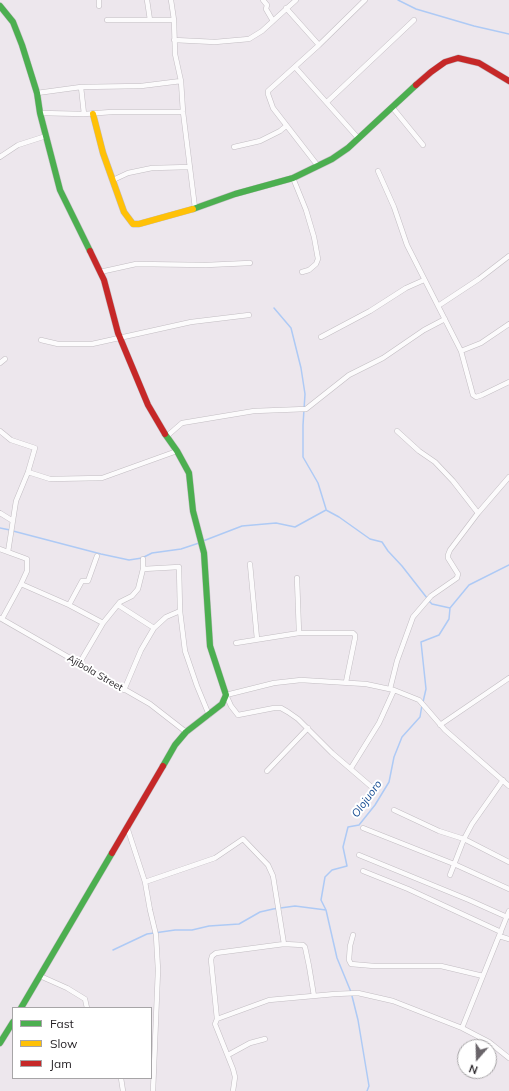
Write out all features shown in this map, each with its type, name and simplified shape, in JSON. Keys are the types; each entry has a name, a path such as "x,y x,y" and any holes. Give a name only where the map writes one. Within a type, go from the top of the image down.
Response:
{"street":[{"path":"99,0 99,6"},
{"path":"147,0 150,20"},
{"path":"171,0 174,20 175,54 181,80 183,112 195,208"},
{"path":"263,0 267,5 266,9 273,21"},
{"path":"174,40 215,42 249,38 262,31 296,0"},
{"path":"318,166 273,108 268,91 319,45 365,0"},
{"path":"0,6 13,22 22,45 37,92 40,113 60,190 107,288 120,338 148,405 189,473 193,511 202,542 210,646 231,706 238,715 281,708 298,719 332,753 374,789"},
{"path":"286,8 319,45"},
{"path":"107,20 174,20"},
{"path":"327,102 414,20"},
{"path":"92,114 103,153 124,212 128,220 133,224 140,224 302,175 342,154 431,72 445,62 458,58 479,63 509,81"},
{"path":"295,67 358,138"},
{"path":"37,92 81,87 141,86 181,80"},
{"path":"81,87 84,114"},
{"path":"392,107 423,145"},
{"path":"40,113 92,114 183,112"},
{"path":"234,147 260,141 280,131 286,126"},
{"path":"0,157 18,145 46,136"},
{"path":"113,180 128,173 152,168 190,167"},
{"path":"378,171 394,207 407,245 461,351 473,395 476,397 509,382"},
{"path":"293,178 306,210 314,237 318,259 316,264 309,270 302,272"},
{"path":"438,306 479,279 509,256"},
{"path":"100,272 136,264 206,265 250,263"},
{"path":"321,337 370,311 406,288 424,280"},
{"path":"40,340 58,344 92,344 190,322 249,315"},
{"path":"167,436 182,423 254,411 304,409 349,375 383,358 424,330 445,319"},
{"path":"461,351 481,343 509,324"},
{"path":"0,363 5,359"},
{"path":"0,431 11,440 35,448 28,472 18,496 8,552"},
{"path":"397,431 419,451 435,462 453,481 478,513"},
{"path":"28,472 50,479 102,478 177,451"},
{"path":"351,768 378,723 392,689 395,666 410,625 426,600 457,578 458,574 448,558 450,550 478,513 509,477"},
{"path":"0,513 13,522"},
{"path":"0,549 27,559 26,571 21,584 1,618"},
{"path":"69,606 82,581 88,581 97,556"},
{"path":"80,664 103,623 118,605 132,596 138,589 143,569 143,559"},
{"path":"250,564 257,640"},
{"path":"143,569 179,567 180,611 186,656 208,715"},
{"path":"297,578 299,633"},
{"path":"21,584 103,623"},
{"path":"118,605 154,628"},
{"path":"124,690 141,650 154,628 166,617 180,611"},
{"name":"Ajibola Street","path":"1,618 150,704 186,732"},
{"path":"236,643 299,633 353,633 355,638 346,682"},
{"path":"440,725 509,678"},
{"path":"226,694 287,680 346,682 392,689 419,700 440,725 509,786"},
{"path":"22,1007 172,752 186,732 222,704 226,694"},
{"path":"267,771 308,728"},
{"path":"450,875 464,840 476,816 503,780"},
{"path":"394,810 439,831 464,840 509,862"},
{"path":"128,827 145,882 156,935 158,970 153,1091"},
{"path":"363,828 454,864 509,889"},
{"path":"145,882 215,858 244,839 252,850 268,866 273,876 284,944"},
{"path":"358,855 507,917"},
{"path":"364,871 402,886 509,939"},
{"path":"462,1028 509,911"},
{"path":"353,935 350,946 349,960 351,964 374,966 441,966 483,976"},
{"path":"233,1091 235,1077 228,1055 215,1024 217,1019 210,960 212,956 216,953 284,944 303,945 305,947 314,996"},
{"path":"40,976 67,988 85,999 87,1007"},
{"path":"217,1019 270,1000 358,993 393,1001 462,1028 489,1042 509,1058"},
{"path":"0,1043 12,1024"},
{"path":"228,1055 250,1043 265,1039"},
{"path":"121,1079 123,1091"}],"waterway":[{"path":"398,0 416,9 474,26 509,34"},
{"path":"274,308 291,328 301,368 305,394 303,457 318,483 326,509"},
{"path":"203,541 242,526 276,523 295,527 326,510 339,517 370,539 382,542 427,598"},
{"path":"0,528 10,530"},
{"path":"13,531 129,560 142,558 152,553 181,549 199,543"},
{"name":"Olojuoro","path":"423,702 426,689 421,642 439,635 449,619 450,608 469,585 509,565"},
{"path":"429,601 432,604 450,608"},
{"name":"Olojuoro","path":"367,1091 369,1086 358,1020 351,992 337,958 326,910 321,900 325,877 332,870 347,866 343,847 348,827 359,825 375,805 389,782 394,757 402,737 420,717 422,705"},
{"path":"113,950 147,934 175,930 192,930 209,926 239,924 260,912 273,909 295,906 326,910"}],"traffic: fast":[{"path":"0,6 13,22 22,45 37,93 40,113 60,190 90,251"},
{"path":"193,209 235,194 293,178 332,159 348,148 416,85"},
{"path":"163,766 175,745 186,732 222,704 226,695 210,646 204,553 193,511 189,473 177,451 165,434"},
{"path":"22,1007 112,853"},
{"path":"0,1043 12,1024"}],"traffic: slow":[{"path":"93,114 103,153 124,212 133,224 139,224 193,209"}],"traffic: jam":[{"path":"416,85 445,62 458,58 479,63 509,81"},
{"path":"90,251 104,280 118,333 148,405 165,434"},
{"path":"112,853 163,766"}]}
